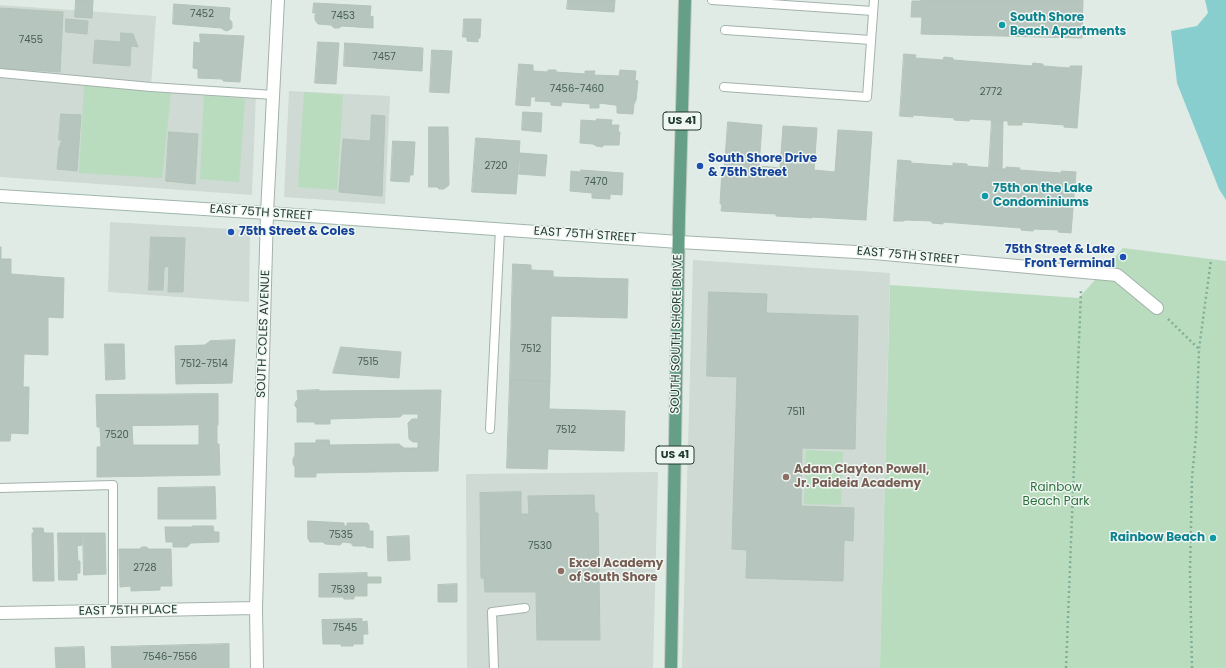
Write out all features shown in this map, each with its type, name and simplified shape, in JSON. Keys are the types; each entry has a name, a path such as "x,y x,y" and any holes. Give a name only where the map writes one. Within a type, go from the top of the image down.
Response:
{"main road":[{"name":"SOUTH SOUTH SHORE DRIVE","path":"671,668 685,0"}],"street":[{"name":"SOUTH COLES AVENUE","path":"257,668 256,608 267,213 278,0"},
{"name":"EAST 75TH STREET","path":"0,196 679,242 874,253 1117,275 1157,308"},
{"name":"EAST 75TH PLACE","path":"0,613 256,608"}],"lane":[{"path":"712,0 873,11"},
{"path":"724,87 867,97 874,0"},
{"path":"725,30 871,40"},
{"path":"0,73 151,87 274,95"},
{"path":"490,429 500,229"},
{"path":"0,488 113,485 113,611"},
{"path":"494,668 492,612 525,608"}],"path":[{"path":"1192,668 1190,557 1192,478 1196,428 1199,349 1211,260"},
{"path":"1066,668 1081,291"},
{"path":"1157,308 1199,349"}],"shaded area":[{"path":"0,5 156,16 151,87 256,94 252,195 0,177"},
{"path":"289,91 390,96 385,204 284,197"},
{"path":"110,222 250,230 249,302 108,292"},
{"name":"Adam Clayton Powell, Jr. Paideia Academy","path":"693,260 890,273 880,668 682,668"},
{"name":"Excel Academy of South Shore","path":"658,472 653,668 467,668 466,474"}],"green space":[{"path":"84,85 171,93 162,178 79,173"},
{"path":"304,92 343,95 337,190 298,187"},
{"path":"204,95 245,99 239,182 200,179"},
{"name":"Rainbow Beach Park","path":"1123,248 1226,261 1226,668 880,668 890,285 1079,298"},
{"path":"806,450 843,452 841,505 804,504"}],"water":[{"path":"1205,0 1226,0 1226,200 1219,189 1177,83 1171,31 1197,26 1208,13"}],"building":[{"path":"76,0 93,0 92,18 75,17"},
{"path":"568,0 615,0 614,12 567,9"},
{"name":"South Shore Beach Apartments","path":"1083,0 1082,38 921,34 922,17 911,17 912,1"},
{"path":"314,3 371,6 370,17 373,16 373,28 342,26 339,28 334,28 331,25 318,24 315,20 315,15 317,13 313,13"},
{"path":"174,4 230,8 229,19 232,22 232,28 227,31 221,28 173,24"},
{"path":"0,8 63,12 60,72 0,68"},
{"path":"66,19 88,21 87,34 66,32"},
{"path":"464,19 481,19 480,38 478,38 478,42 467,41 467,37 463,37"},
{"path":"121,33 133,34 138,47 131,46 130,66 93,63 95,40 120,42"},
{"path":"200,34 244,36 240,82 223,81 223,79 198,78 198,69 193,68 194,42 200,43"},
{"path":"318,42 339,43 336,84 315,83"},
{"path":"345,43 423,48 422,71 344,66"},
{"path":"432,50 452,51 449,93 430,92"},
{"path":"904,54 916,55 915,58 943,60 944,57 953,58 953,60 1032,66 1033,63 1043,64 1043,66 1070,68 1070,66 1082,66 1077,128 1064,127 1064,125 1022,122 1022,125 1008,125 1008,121 970,119 969,121 954,120 954,118 913,115 913,117 900,116"},
{"path":"519,64 533,65 533,71 548,72 548,70 556,70 556,72 585,74 585,71 595,71 594,75 619,76 620,70 636,71 635,80 638,81 633,114 617,113 617,106 615,105 599,103 599,108 590,108 590,104 562,102 561,106 551,105 551,102 535,101 536,97 531,97 530,106 516,105"},
{"path":"523,112 542,113 541,132 522,130"},
{"path":"61,114 81,115 77,171 57,169 59,148 62,140 59,140"},
{"path":"372,115 385,116 382,196 339,192 343,139 370,141"},
{"path":"597,119 612,120 611,125 619,125 619,145 604,145 602,147 593,144 580,143 581,120 596,121"},
{"path":"992,120 1003,121 1002,169 989,168"},
{"path":"728,122 762,125 759,166 780,168 783,126 817,128 814,170 835,172 838,130 872,132 866,220 776,216 776,214 721,211 722,170 724,170"},
{"path":"429,127 448,127 449,185 444,189 429,187"},
{"path":"169,132 198,134 195,184 166,181"},
{"path":"476,138 520,141 516,194 472,192"},
{"path":"393,141 415,142 413,175 410,175 409,182 391,181"},
{"path":"520,153 547,155 545,176 519,174"},
{"name":"75th on the Lake Condominiums","path":"898,160 911,161 911,163 953,166 953,163 967,164 967,166 1006,169 1006,167 1020,168 1019,170 1062,173 1061,171 1076,172 1071,233 1058,232 1059,230 1034,229 1033,231 1021,230 1021,228 943,222 943,224 932,223 932,221 894,221"},
{"path":"581,170 623,173 622,195 610,194 610,199 592,198 592,193 570,191 571,171 581,172"},
{"path":"151,237 185,238 183,292 168,292 169,268 167,266 164,268 163,290 149,290"},
{"path":"0,247 1,259 11,259 11,274 64,278 63,318 48,317 48,355 24,354 23,387 29,387 28,434 11,433 10,441 0,441"},
{"path":"513,264 531,265 531,270 553,271 553,277 628,279 627,318 551,316 550,381 510,380"},
{"path":"709,292 767,294 766,313 858,316 855,449 802,448 801,506 854,508 853,541 844,540 843,581 746,578 747,550 732,549 737,377 707,376"},
{"path":"235,340 232,383 176,384 175,346 205,345 210,341"},
{"path":"105,344 124,344 125,379 106,380"},
{"path":"341,347 401,352 399,378 333,373"},
{"path":"510,380 550,381 549,409 625,411 624,451 548,449 547,469 507,468"},
{"path":"441,390 438,471 316,473 316,477 295,477 293,459 295,455 295,443 316,443 316,440 329,440 330,445 399,444 404,448 418,448 418,442 413,442 409,439 408,423 412,419 418,419 418,414 403,414 400,417 330,419 330,424 297,422 297,408 295,403 298,399 297,391"},
{"path":"218,394 217,444 219,444 220,475 97,477 97,447 101,447 100,427 97,427 96,395","holes":["199,425 199,445 133,445 132,426"]},
{"path":"215,487 216,519 158,519 158,488"},
{"path":"521,492 521,514 529,514 528,496 594,495 595,513 598,513 600,640 537,640 536,592 485,592 484,578 481,578 480,493"},
{"path":"308,521 344,523 344,526 347,526 347,523 367,523 369,525 369,531 373,531 373,548 366,546 353,546 351,543 343,542 340,545 325,544 323,542 310,542 308,539"},
{"path":"213,526 214,532 219,532 219,542 191,543 187,547 173,547 173,542 166,542 165,527"},
{"path":"33,528 43,528 44,533 53,533 54,581 33,581"},
{"path":"58,533 82,533 82,545 77,546 78,561 80,561 80,573 77,573 77,580 59,580"},
{"path":"83,533 105,533 106,574 84,575"},
{"path":"409,536 410,560 388,561 387,537"},
{"path":"142,547 147,547 148,549 171,549 172,586 160,586 160,590 131,591 131,586 120,587 119,549 140,549"},
{"path":"367,573 367,577 381,577 381,583 367,583 367,596 354,596 354,599 344,599 343,597 319,597 319,574"},
{"path":"457,584 457,602 438,602 438,585"},
{"path":"362,619 362,622 367,621 368,634 363,634 363,644 341,646 341,644 323,644 322,620"},
{"path":"229,644 229,668 112,668 111,647"},
{"path":"84,647 85,668 56,668 55,648"}],"place":[{"name":"South Shore Beach Apartments","path":"1002,25"},
{"name":"South Shore Drive & 75th Street","path":"700,166"},
{"name":"75th on the Lake Condominiums","path":"985,196"},
{"name":"75th Street & Coles","path":"231,232"},
{"name":"75th Street & Lake Front Terminal","path":"1123,257"},
{"name":"Adam Clayton Powell, Jr. Paideia Academy","path":"786,477"},
{"name":"Rainbow Beach","path":"1213,538"},
{"name":"Excel Academy of South Shore","path":"561,571"}]}
